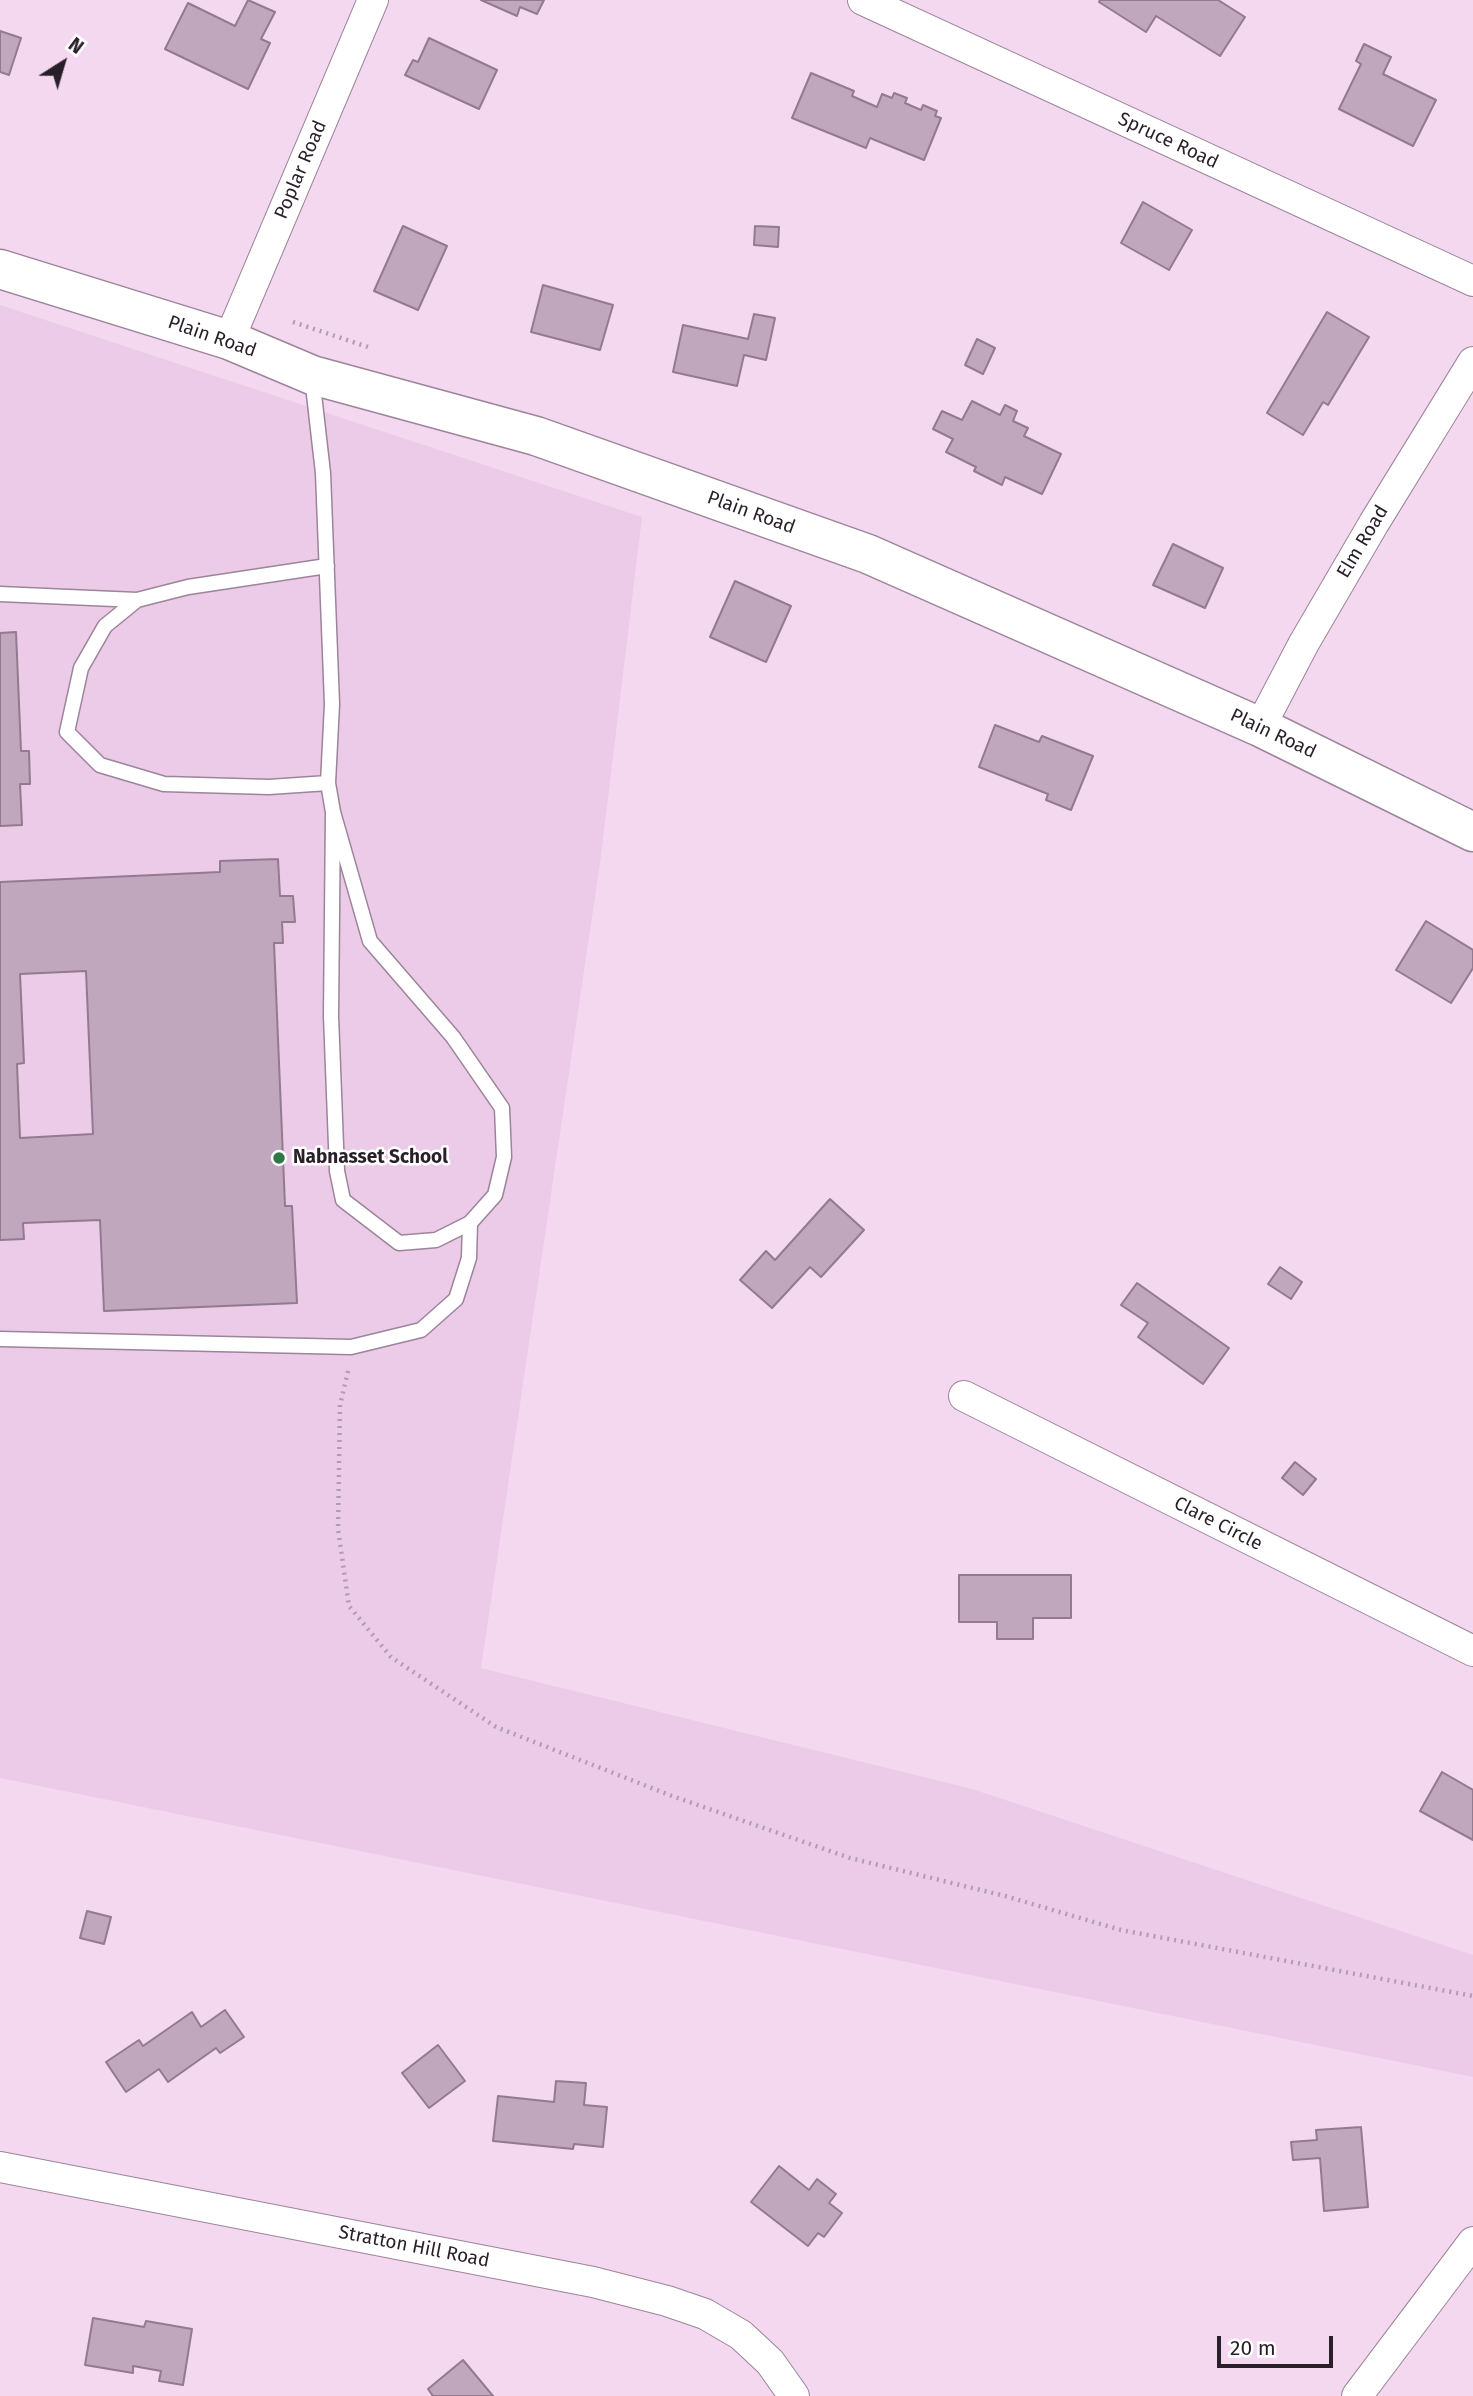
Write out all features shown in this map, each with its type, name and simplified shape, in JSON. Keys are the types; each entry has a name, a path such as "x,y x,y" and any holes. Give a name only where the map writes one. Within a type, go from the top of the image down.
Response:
{"main road":[{"name":"Plain Road","path":"0,269 229,340 312,375 536,436 868,554 1260,727 1473,832"}],"street":[{"name":"Poplar Road","path":"229,340 373,0"},
{"name":"Spruce Road","path":"863,0 1473,281"},
{"name":"Elm Road","path":"1260,727 1360,547 1473,362"},
{"name":"Clare Circle","path":"964,1396 1473,1651"},
{"name":"Stratton Hill Road","path":"0,2167 593,2282 667,2301 705,2314 741,2335 770,2362 794,2396"},
{"path":"1357,2396 1473,2242"}],"lane":[{"path":"312,375 323,473 332,704 328,783 333,812 370,941 453,1037 502,1108 505,1157 495,1195 471,1223 436,1240 400,1243 343,1200 337,1171 331,1016 333,812"},
{"path":"0,594 137,600 188,587 327,566"},
{"path":"137,600 105,626 81,668 75,693 67,732 100,765 164,783 269,787 328,783"},
{"path":"0,1339 351,1347 421,1330 456,1299 469,1258 471,1223"}],"path":[{"path":"351,1347 340,1405 338,1529 349,1606 391,1657 496,1727 672,1796 850,1858 1005,1896 1121,1930 1473,1996"}],"shaded area":[{"name":"Nabnasset School","path":"0,305 642,517 601,856 481,1668 972,1789 1473,1955 1473,2077 0,1778"}],"building":[{"path":"248,0 275,12 261,39 270,43 248,89 165,49 188,3 235,26"},
{"path":"481,0 544,0 537,14 520,7 517,16"},
{"path":"1218,0 1245,17 1220,56 1156,16 1146,32 1099,2"},
{"path":"0,31 21,38 9,75 0,72"},
{"path":"429,38 497,70 479,109 405,75 413,60 418,62"},
{"path":"1364,44 1391,57 1383,74 1436,100 1413,146 1339,109 1361,64 1356,61"},
{"path":"811,73 854,91 852,96 877,107 882,94 892,98 894,93 907,98 905,103 921,110 923,105 937,111 935,116 941,118 924,160 870,138 866,148 792,118"},
{"path":"1143,202 1192,230 1169,270 1121,243"},
{"path":"403,226 447,246 418,310 374,291"},
{"path":"755,226 779,227 778,247 754,245"},
{"path":"543,285 613,305 600,350 531,332"},
{"path":"1327,312 1369,337 1328,405 1323,402 1303,435 1267,413"},
{"path":"754,314 775,318 766,360 744,355 737,386 673,372 683,325 748,339"},
{"path":"977,339 995,348 983,374 965,365"},
{"path":"972,401 1000,415 1005,405 1017,411 1013,421 1028,428 1024,436 1061,454 1042,494 1005,477 1002,485 974,471 976,467 946,452 953,439 933,429 942,411 962,420"},
{"path":"1173,544 1223,568 1205,608 1153,585"},
{"path":"735,581 791,606 766,662 710,637"},
{"path":"16,632 21,751 29,751 30,784 20,784 22,825 0,826 0,633"},
{"path":"995,725 1039,742 1042,736 1093,756 1071,810 1046,800 1048,794 979,767"},
{"path":"278,859 280,896 293,896 295,922 282,922 283,943 274,943 285,1206 292,1206 297,1303 104,1311 100,1220 23,1223 24,1239 0,1240 0,882 220,872 220,861","holes":["86,971 93,1134 20,1138 17,1064 24,1063 20,974"]},
{"path":"1426,921 1473,950 1473,968 1451,1003 1396,970"},
{"path":"830,1199 864,1230 821,1277 810,1267 772,1308 740,1280 766,1251 775,1260"},
{"path":"1280,1267 1302,1282 1291,1299 1268,1284"},
{"path":"1137,1283 1229,1348 1203,1384 1138,1337 1148,1323 1121,1305"},
{"path":"1295,1462 1316,1479 1303,1495 1282,1478"},
{"path":"959,1575 1071,1575 1071,1618 1033,1618 1033,1639 997,1639 997,1622 959,1622"},
{"path":"1442,1772 1473,1790 1473,1840 1420,1811"},
{"path":"87,1911 111,1917 104,1944 80,1938"},
{"path":"225,2010 244,2037 220,2053 216,2048 168,2082 159,2069 126,2092 106,2062 139,2040 143,2046 192,2012 201,2027"},
{"path":"438,2045 465,2081 429,2108 402,2073"},
{"path":"556,2081 586,2083 584,2105 607,2107 603,2147 574,2144 573,2149 493,2141 498,2096 554,2102"},
{"path":"1361,2127 1368,2207 1324,2211 1320,2158 1293,2160 1291,2142 1317,2140 1316,2130"},
{"path":"779,2166 809,2190 817,2179 836,2194 829,2203 842,2213 824,2237 818,2233 808,2246 751,2202"},
{"path":"93,2318 144,2327 146,2321 192,2329 183,2385 159,2381 161,2371 133,2366 133,2373 85,2365"},
{"path":"463,2360 493,2396 433,2396 428,2389"}],"place":[{"name":"Nabnasset School","path":"279,1158"}]}
